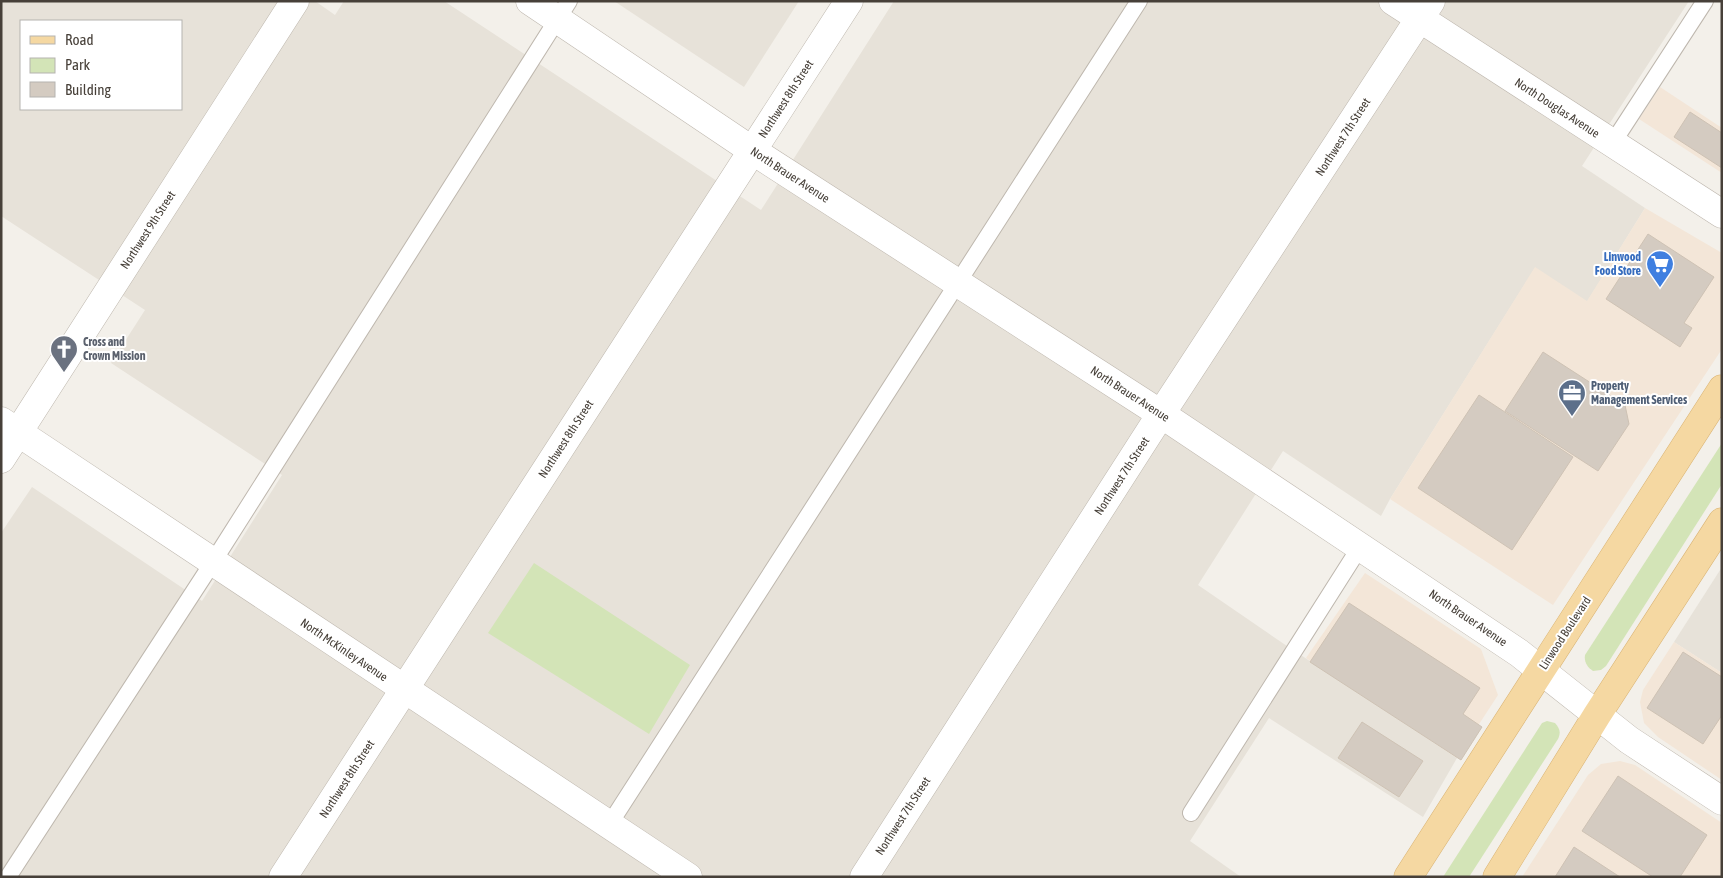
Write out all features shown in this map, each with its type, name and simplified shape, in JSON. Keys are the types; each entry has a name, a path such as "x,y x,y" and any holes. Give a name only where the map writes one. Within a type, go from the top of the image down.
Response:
{"main road":[{"name":"Linwood Boulevard","path":"1408,877 1722,389"},
{"path":"1497,877 1597,716 1722,522"}],"street":[{"name":"Northwest 9th Street","path":"1,459 10,427 295,1"},
{"name":"North Brauer Avenue","path":"530,1 563,10 753,150 1161,414 1519,652 1629,740 1722,801"},
{"name":"Northwest 8th Street","path":"283,877 849,1"},
{"name":"North Douglas Avenue","path":"1393,1 1426,10 1612,144 1722,214"},
{"name":"Northwest 7th Street","path":"864,877 1161,414 1426,10"},
{"name":"North McKinley Avenue","path":"10,427 688,877"}],"lane":[{"path":"609,825 1139,1"},
{"path":"1612,144 1705,1"},
{"path":"8,877 212,562 563,10"},
{"path":"1191,813 1360,546"}],"shaded area":[{"path":"1,1 315,1 335,15 344,1 444,1 761,210 894,1 1689,1 1582,166 1645,208 1587,302 1535,268 1381,516 1283,451 1198,585 1457,758 1423,817 1269,718 1190,841 1241,877 1,877 1,533 32,487 202,601 282,475 111,363 145,310 1,216"},
{"path":"614,1 799,1 744,87"},
{"path":"1660,87 1722,128 1722,173 1639,119"},
{"path":"1645,208 1722,253 1722,349 1553,605 1390,499 1535,267 1587,301"},
{"path":"1722,567 1722,673 1674,642"},
{"path":"1365,573 1481,649 1498,695 1457,758 1306,658"},
{"path":"1674,642 1722,673 1722,780 1658,737 1644,723 1640,702 1643,690"},
{"path":"1620,761 1635,765 1722,823 1722,877 1522,877 1588,775 1601,764"}],"green space":[{"path":"1722,443 1722,484 1606,666 1601,670 1593,671 1586,664 1585,655"},
{"path":"534,563 690,665 649,734 488,633"},
{"path":"1547,721 1555,723 1558,727 1560,732 1558,739 1469,877 1443,877 1542,723"}],"building":[{"path":"1690,112 1722,133 1722,168 1674,137"},
{"name":"Linwood Food Store","path":"1648,234 1714,277 1684,323 1692,328 1680,347 1606,299"},
{"name":"Property Management Services","path":"1543,352 1625,405 1629,424 1598,471 1505,411"},
{"path":"1479,395 1573,457 1512,550 1418,488"},
{"path":"1349,603 1480,688 1463,714 1482,727 1461,760 1310,662"},
{"path":"1683,652 1722,677 1722,715 1703,744 1647,708"},
{"path":"1362,722 1423,761 1399,797 1338,758"},
{"path":"1618,776 1707,835 1680,877 1653,877 1582,831"},
{"path":"1574,847 1620,877 1555,877"}],"place":[{"name":"Linwood Food Store","path":"1660,288"},
{"name":"Cross and Crown Mission","path":"64,373"},
{"name":"Property Management Services","path":"1572,417"}]}
